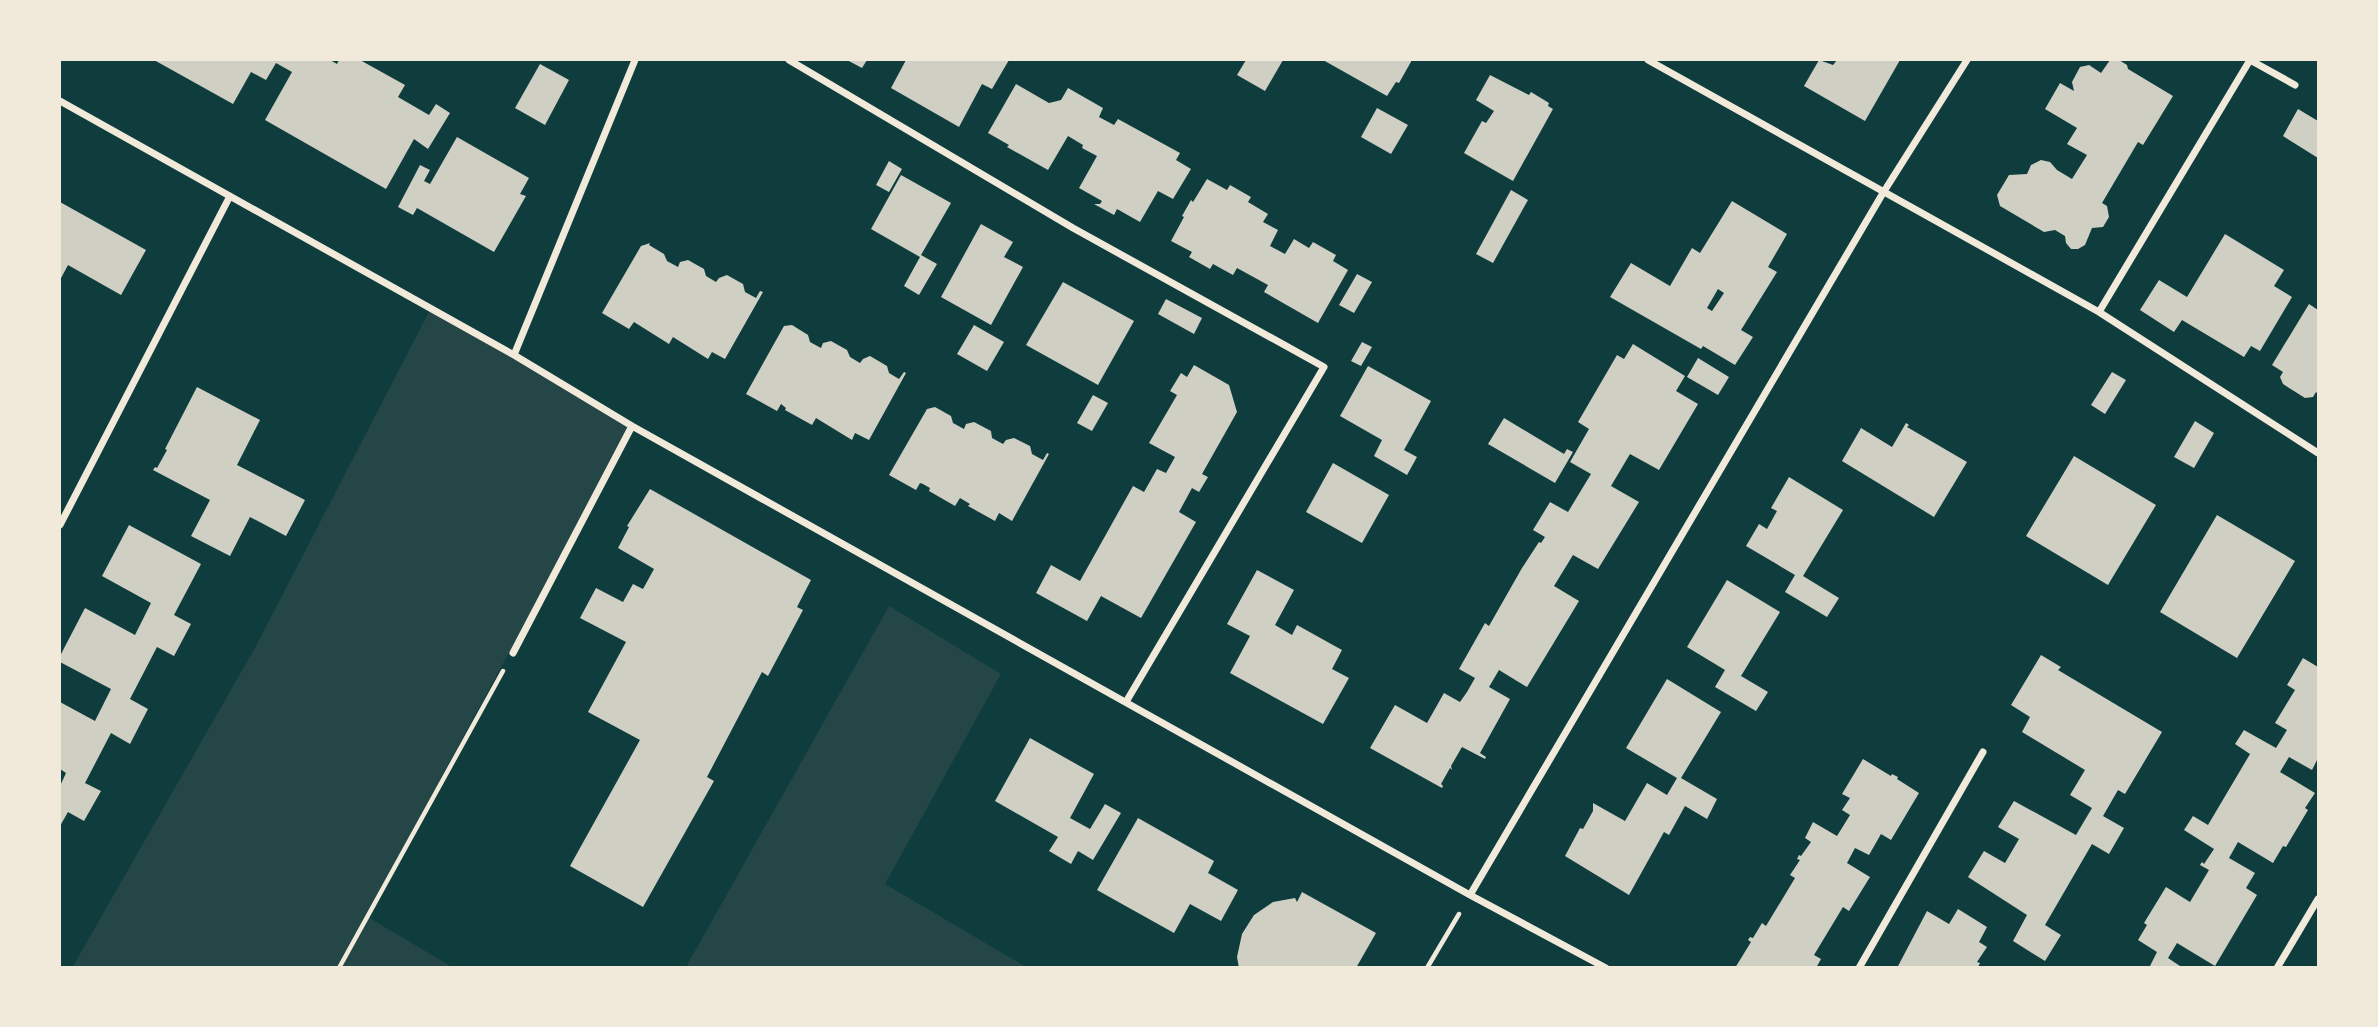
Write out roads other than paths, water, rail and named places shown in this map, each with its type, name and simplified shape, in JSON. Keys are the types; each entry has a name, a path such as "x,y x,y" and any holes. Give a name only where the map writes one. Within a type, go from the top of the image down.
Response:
{"street":[{"path":"514,355 635,60"},
{"path":"789,60 1073,228 1324,367 1126,702"},
{"path":"1648,60 2099,312 2319,453"},
{"path":"1470,895 1883,193 1967,60"},
{"path":"2099,312 2250,60 2295,85"},
{"path":"60,101 514,355 632,426 1470,895 1606,968"},
{"path":"60,525 230,196"},
{"path":"513,653 632,426"},
{"path":"1859,968 1983,752"},
{"path":"2277,968 2316,908 2319,899"}]}
